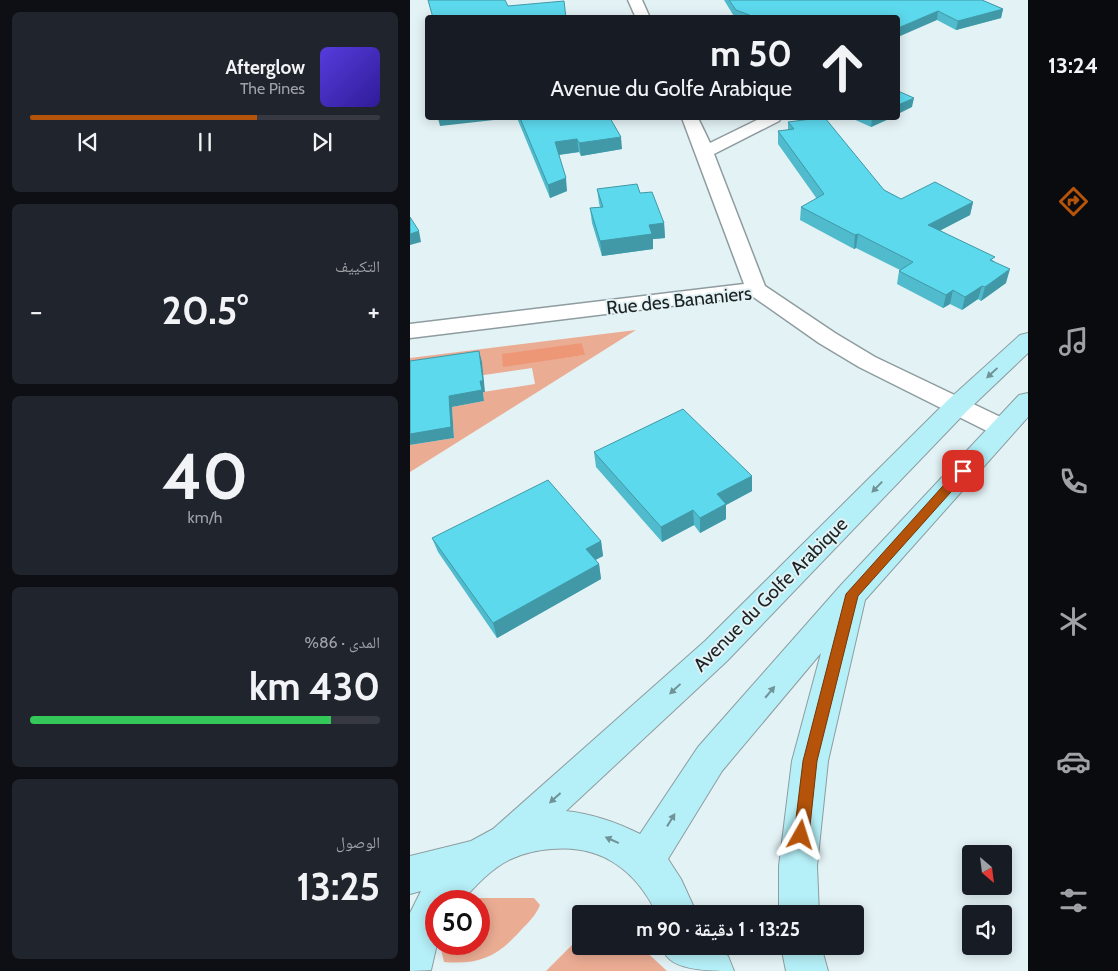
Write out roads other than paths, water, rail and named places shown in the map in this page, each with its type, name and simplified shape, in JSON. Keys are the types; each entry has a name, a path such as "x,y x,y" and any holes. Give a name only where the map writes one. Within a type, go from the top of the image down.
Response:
{"street":[{"path":"635,0 642,15"},
{"path":"691,120 705,152 756,289"},
{"path":"705,152 769,120"},
{"name":"Rue des Bananiers","path":"410,331 756,289 846,350 1002,428"},
{"name":"Avenue du Golfe Arabique","path":"446,890 453,881 492,850 716,651 957,406 1028,340"},
{"path":"645,862 710,759 852,594 1028,401"},
{"path":"799,905 798,866 810,761 852,594"},
{"path":"410,875 492,850 536,832 566,829 595,832 622,844 645,862 664,886 671,905"},
{"name":"Avenue du Golfe Arabique","path":"410,970 417,942 425,926"},
{"path":"803,955 807,971"}]}
